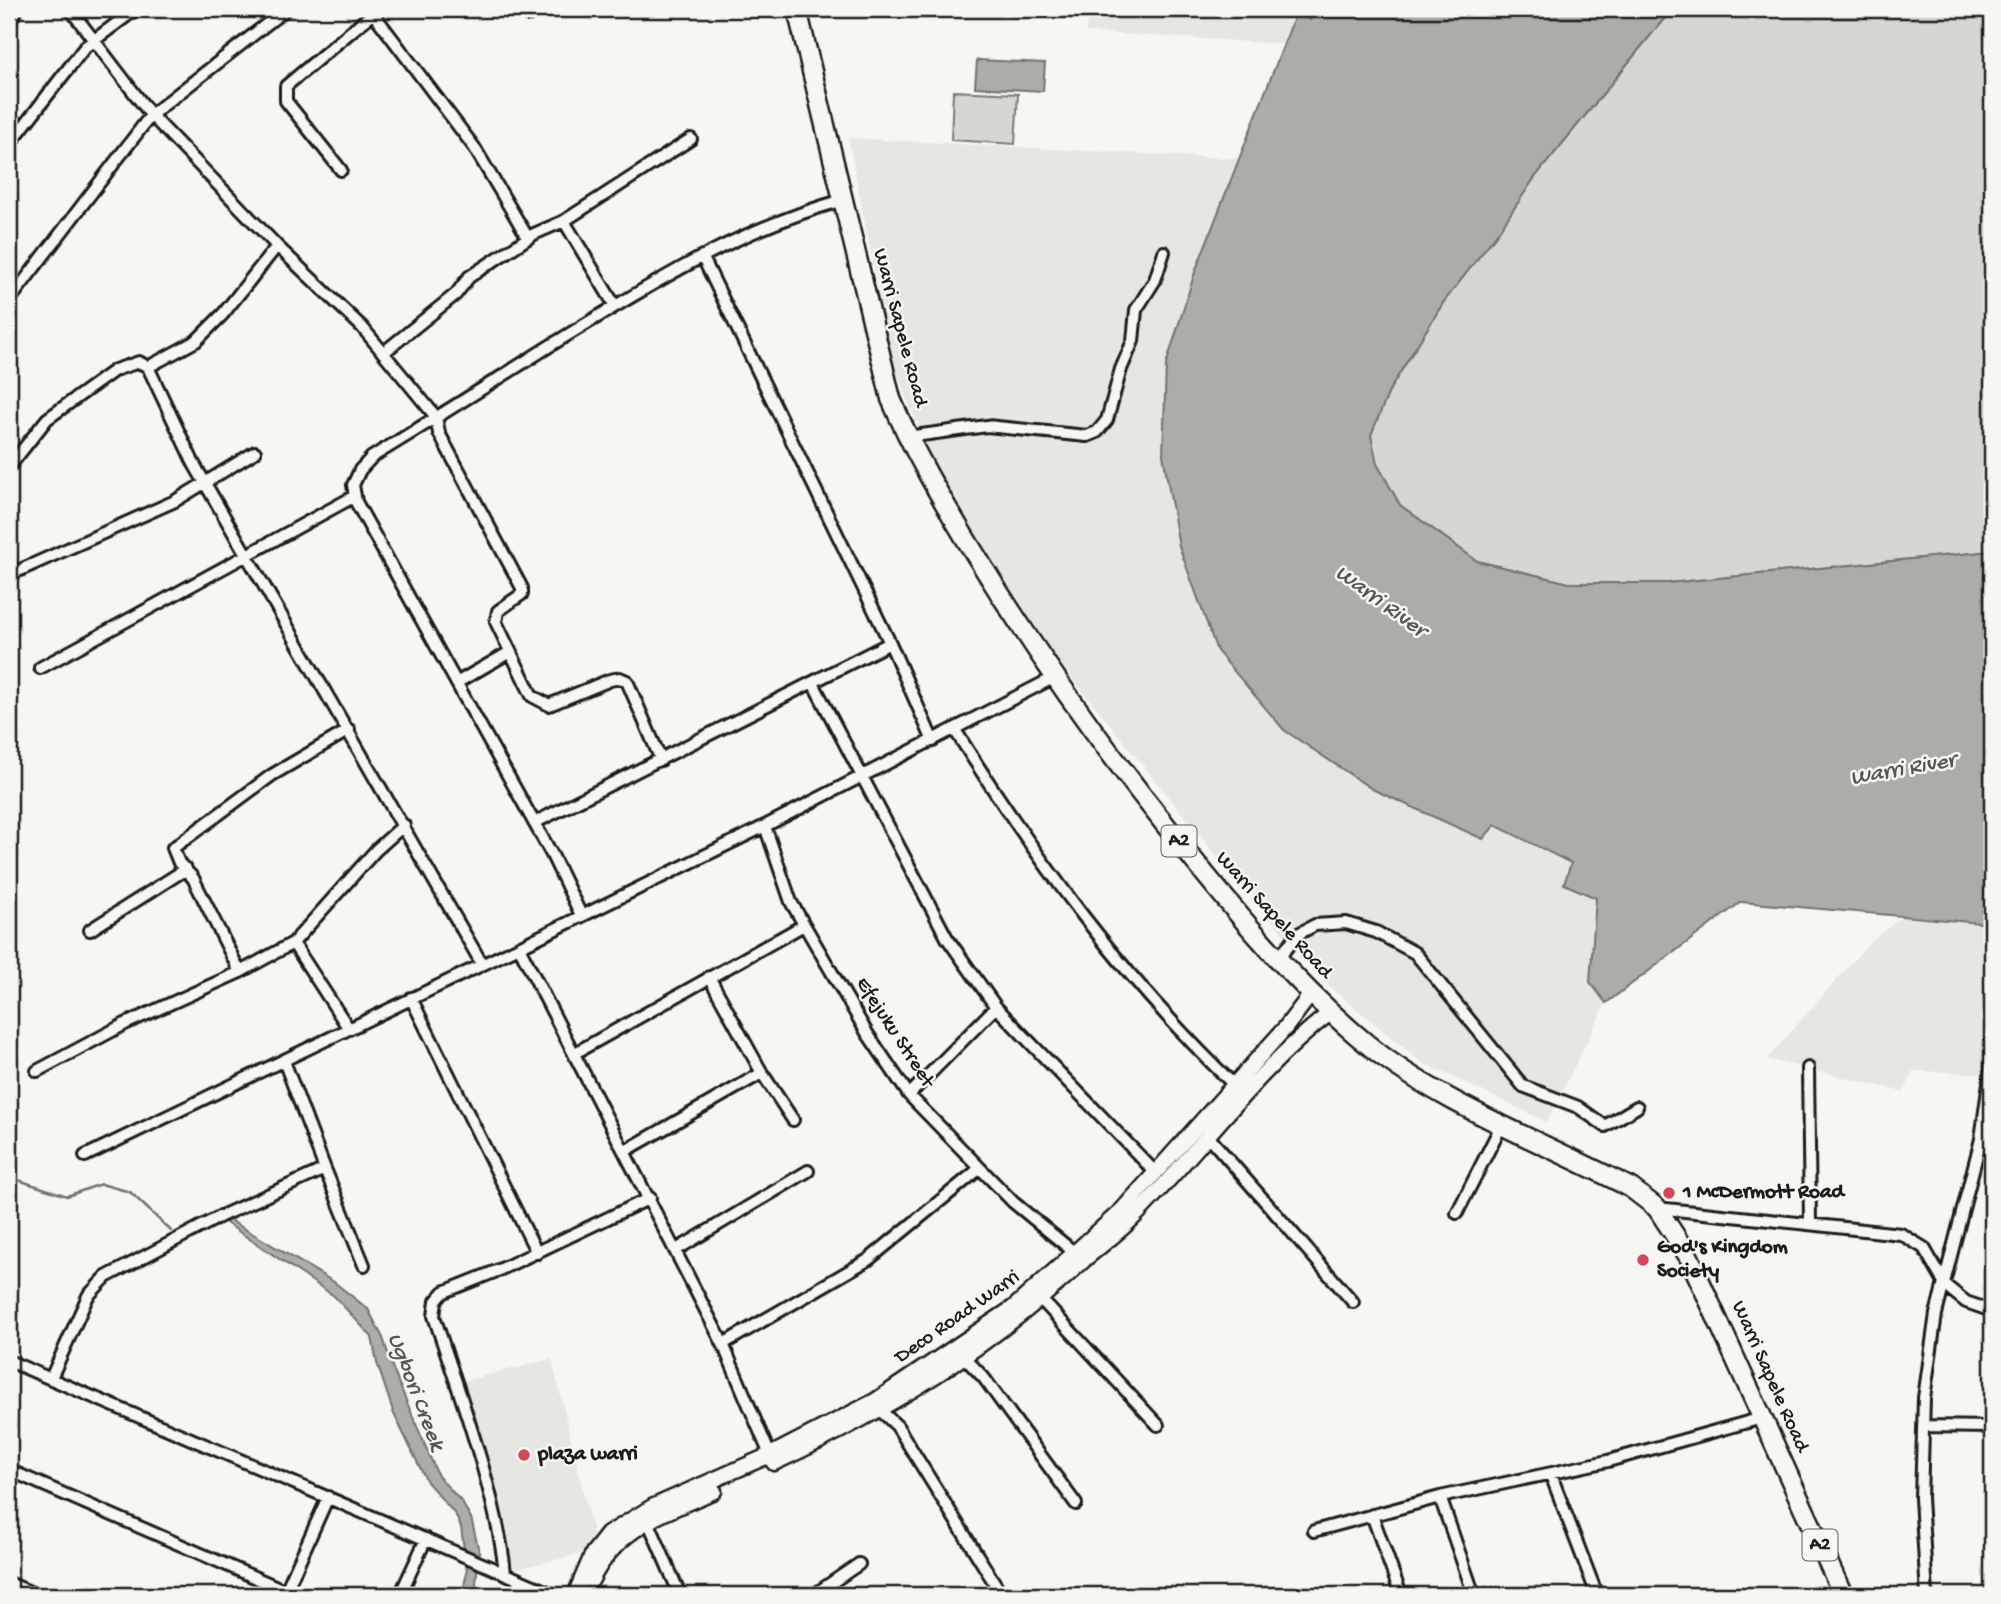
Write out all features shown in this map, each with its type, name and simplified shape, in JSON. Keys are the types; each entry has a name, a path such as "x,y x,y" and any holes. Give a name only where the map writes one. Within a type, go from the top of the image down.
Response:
{"highway":[{"name":"Warri Sapele Road","path":"797,9 891,399 907,437 1006,606 1053,678 1232,908 1311,994 1368,1045 1410,1075 1631,1188 1657,1208 1672,1228 1707,1292 1843,1595"}],"main road":[{"name":"Deco Road Warri","path":"575,1595 593,1553 608,1534 652,1507 770,1455 909,1380 1037,1296 1234,1085 1311,994"},
{"name":"Deco Road Warri","path":"584,1595 597,1567 619,1539 648,1521 831,1437 881,1410 964,1357 1131,1220 1289,1046 1331,1012"}],"street":[{"path":"9,22 17,9"},
{"path":"70,9 152,115 277,246 362,327 436,417 439,433 522,588 522,594 498,611 496,622 532,696 549,705 610,680 620,678 627,681 661,760"},
{"path":"9,145 85,47 136,9"},
{"path":"9,301 152,115 286,9"},
{"path":"341,170 286,101 283,93 286,86 376,11 474,148 528,238"},
{"path":"383,352 456,294 469,277 528,238 564,221 691,139"},
{"path":"581,915 458,682 373,536 355,496 353,485 360,470 372,457 615,306 702,256 769,223 843,200"},
{"path":"564,221 615,306"},
{"path":"148,367 196,341 223,314 277,246"},
{"path":"907,437 987,426 1087,436 1097,432 1107,420 1121,369 1133,341 1136,310 1155,280 1164,252"},
{"path":"702,256 890,643 933,741"},
{"path":"9,467 47,419 115,370 139,362 148,367 206,484 482,964"},
{"path":"9,575 175,501 256,452"},
{"path":"40,668 355,496"},
{"path":"534,823 890,643"},
{"path":"458,682 510,652"},
{"path":"85,1156 765,826 1053,678"},
{"path":"813,683 947,937 996,1007 1155,1172"},
{"path":"240,972 186,869 173,852 178,842 272,775 349,730"},
{"path":"955,730 1015,825 1070,902 1129,975 1234,1085"},
{"path":"37,1072 125,1024 240,972 293,943 376,850 404,825"},
{"name":"Efejuku Street","path":"765,826 791,902 867,1033 909,1095 979,1170 1075,1253"},
{"path":"90,930 186,869"},
{"path":"1279,957 1298,934 1315,925 1346,923 1376,932 1415,953 1523,1086 1578,1107 1605,1126 1637,1107"},
{"path":"575,1053 804,925"},
{"path":"293,943 349,1029"},
{"path":"519,947 723,1344 770,1455"},
{"path":"709,976 762,1073 793,1120"},
{"path":"411,998 537,1253"},
{"path":"909,1095 996,1007"},
{"path":"284,1061 364,1265"},
{"path":"1927,1595 1921,1498 1923,1426 1931,1350 1936,1314 1946,1286 1981,1139 1992,1061"},
{"path":"1808,1068 1810,1223"},
{"path":"625,1151 762,1073"},
{"path":"1457,1213 1502,1124"},
{"path":"1207,1135 1353,1301"},
{"path":"51,1378 88,1296 106,1277 221,1216 325,1169"},
{"path":"723,1344 868,1260 979,1170"},
{"path":"676,1250 808,1171"},
{"path":"505,1573 502,1546 433,1309 444,1292 537,1253 650,1198"},
{"path":"1657,1208 1901,1234 1924,1248 1946,1286 1966,1302 1992,1311"},
{"path":"1037,1296 1157,1425"},
{"path":"964,1357 984,1378 1076,1504"},
{"path":"9,1361 555,1595"},
{"path":"881,1410 897,1426 1002,1595"},
{"path":"1314,1531 1440,1497 1551,1475 1762,1418"},
{"path":"1923,1426 1992,1427"},
{"path":"9,1470 285,1593 328,1497"},
{"path":"1551,1475 1597,1595"},
{"path":"1440,1497 1474,1595"},
{"path":"1373,1515 1401,1595"},
{"path":"648,1521 680,1595"},
{"path":"400,1595 426,1539"},
{"path":"817,1594 859,1564"},
{"path":"9,1583 37,1595"}],"shaded area":[{"path":"1088,9 1316,9 1310,20 1296,13 1284,44 1086,32"},
{"path":"1672,9 1992,9 1992,551 1668,583 1569,583 1477,561 1400,505 1377,464 1370,435 1390,389 1443,303 1499,231 1535,177"},
{"path":"953,91 1018,94 1015,144 951,140"},
{"path":"848,138 1239,159 1195,272 1163,455 1179,546 1217,651 1284,730 1372,789 1483,839 1495,825 1571,863 1564,885 1597,898 1590,982 1606,1003 1547,1122 1421,1062 1329,986 1223,864 1031,627 938,476 894,366"},
{"path":"1902,916 1992,924 1992,1074 1913,1071 1904,1092 1767,1059 1870,942"},
{"path":"1992,1087 1992,1170 1980,1167"},
{"path":"552,1359 597,1550 509,1571 464,1381"}],"water":[{"name":"Warri River","path":"1316,9 1672,9 1535,177 1499,231 1443,303 1390,389 1371,435 1377,464 1400,505 1477,561 1569,583 1668,583 1992,551 1992,924 1741,902 1606,1003 1590,982 1596,898 1564,884 1571,863 1495,825 1483,839 1372,789 1284,730 1217,651 1179,546 1163,455 1166,365 1195,272 1296,13 1310,20"},
{"path":"977,60 1045,63 1043,91 975,87"},
{"path":"228,1219 334,1282 368,1309 383,1338 394,1372 438,1476 461,1501 471,1518 479,1551 475,1595 462,1595 467,1572 461,1527 455,1514 427,1482 394,1414 377,1363 372,1337 334,1296 226,1223"}],"waterway":[{"path":"9,1177 67,1196 101,1184 130,1192 171,1231"}],"place":[{"name":"1 McDermott Road","path":"1669,1193"},
{"name":"God's Kingdom Society","path":"1643,1260"},
{"name":"plaza warri","path":"524,1455"}],"water label":[{"name":"Ugbori Creek","path":"415,1392"}]}
